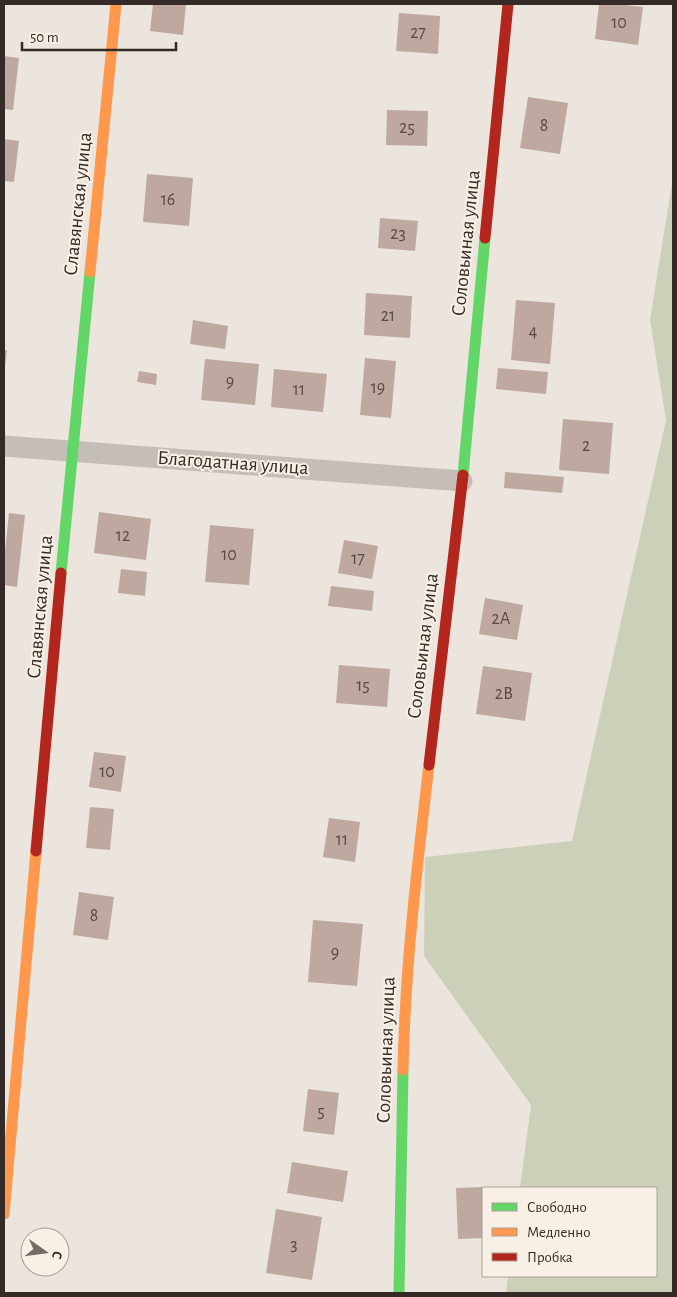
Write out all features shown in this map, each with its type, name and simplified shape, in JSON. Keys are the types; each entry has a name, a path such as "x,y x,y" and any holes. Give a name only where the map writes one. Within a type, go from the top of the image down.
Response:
{"street":[{"name":"Славянская улица","path":"4,1214 72,450 116,4"},
{"name":"Соловьиная улица","path":"399,1293 404,1012 411,919 462,480 508,4"},
{"name":"Благодатная улица","path":"4,446 462,480"}],"green space":[{"path":"673,177 673,1293 506,1293 508,1277 657,1277 657,1187 520,1187 531,1105 424,956 425,857 572,841 666,420 650,320"}],"building":[{"path":"153,4 186,4 183,35 150,31"},
{"path":"599,4 643,7 638,45 595,39"},
{"path":"399,13 440,16 438,54 396,51"},
{"path":"4,56 19,58 13,110 4,109"},
{"path":"528,97 568,103 560,154 520,148"},
{"path":"387,110 428,111 427,146 386,145"},
{"path":"4,139 19,141 14,182 4,181"},
{"path":"147,174 193,178 189,226 143,222"},
{"path":"380,218 418,221 415,251 378,248"},
{"path":"366,293 412,296 410,338 364,335"},
{"path":"516,300 555,303 550,364 511,360"},
{"path":"193,320 228,326 225,349 190,344"},
{"path":"4,350 7,350 5,366 4,366"},
{"path":"365,358 396,361 391,418 360,415"},
{"path":"205,359 259,364 255,405 201,400"},
{"path":"498,368 548,372 546,394 496,389"},
{"path":"274,369 327,374 323,412 271,407"},
{"path":"139,371 157,374 156,385 137,382"},
{"path":"563,419 613,423 609,474 559,470"},
{"path":"505,472 564,477 562,493 504,488"},
{"path":"99,512 151,519 146,560 94,553"},
{"path":"9,513 25,515 17,587 4,585 4,561"},
{"path":"210,525 254,529 249,585 205,582"},
{"path":"344,540 378,546 372,579 338,573"},
{"path":"121,569 147,572 145,596 118,593"},
{"path":"331,586 374,591 372,611 328,606"},
{"path":"485,598 523,605 517,640 479,634"},
{"path":"339,665 390,669 387,707 336,703"},
{"path":"483,666 532,673 525,721 476,714"},
{"path":"94,752 126,756 121,792 89,787"},
{"path":"90,807 114,809 110,850 86,848"},
{"path":"329,818 360,822 355,862 323,857"},
{"path":"79,892 114,897 108,940 73,935"},
{"path":"313,920 363,924 357,986 308,982"},
{"path":"308,1089 339,1093 334,1135 303,1131"},
{"path":"292,1162 348,1171 343,1202 287,1193"},
{"path":"482,1187 482,1238 458,1239 456,1188"},
{"path":"276,1209 322,1217 312,1280 266,1273"}],"traffic: fast":[{"path":"463,475 485,238"},
{"path":"61,573 90,272"},
{"path":"399,1293 403,1070"}],"traffic: slow":[{"path":"90,272 116,4"},
{"path":"403,1070 409,956 429,765"},
{"path":"4,1214 36,851"}],"traffic: jam":[{"path":"485,238 508,4"},
{"path":"429,765 463,475"},
{"path":"36,851 61,573"}]}
